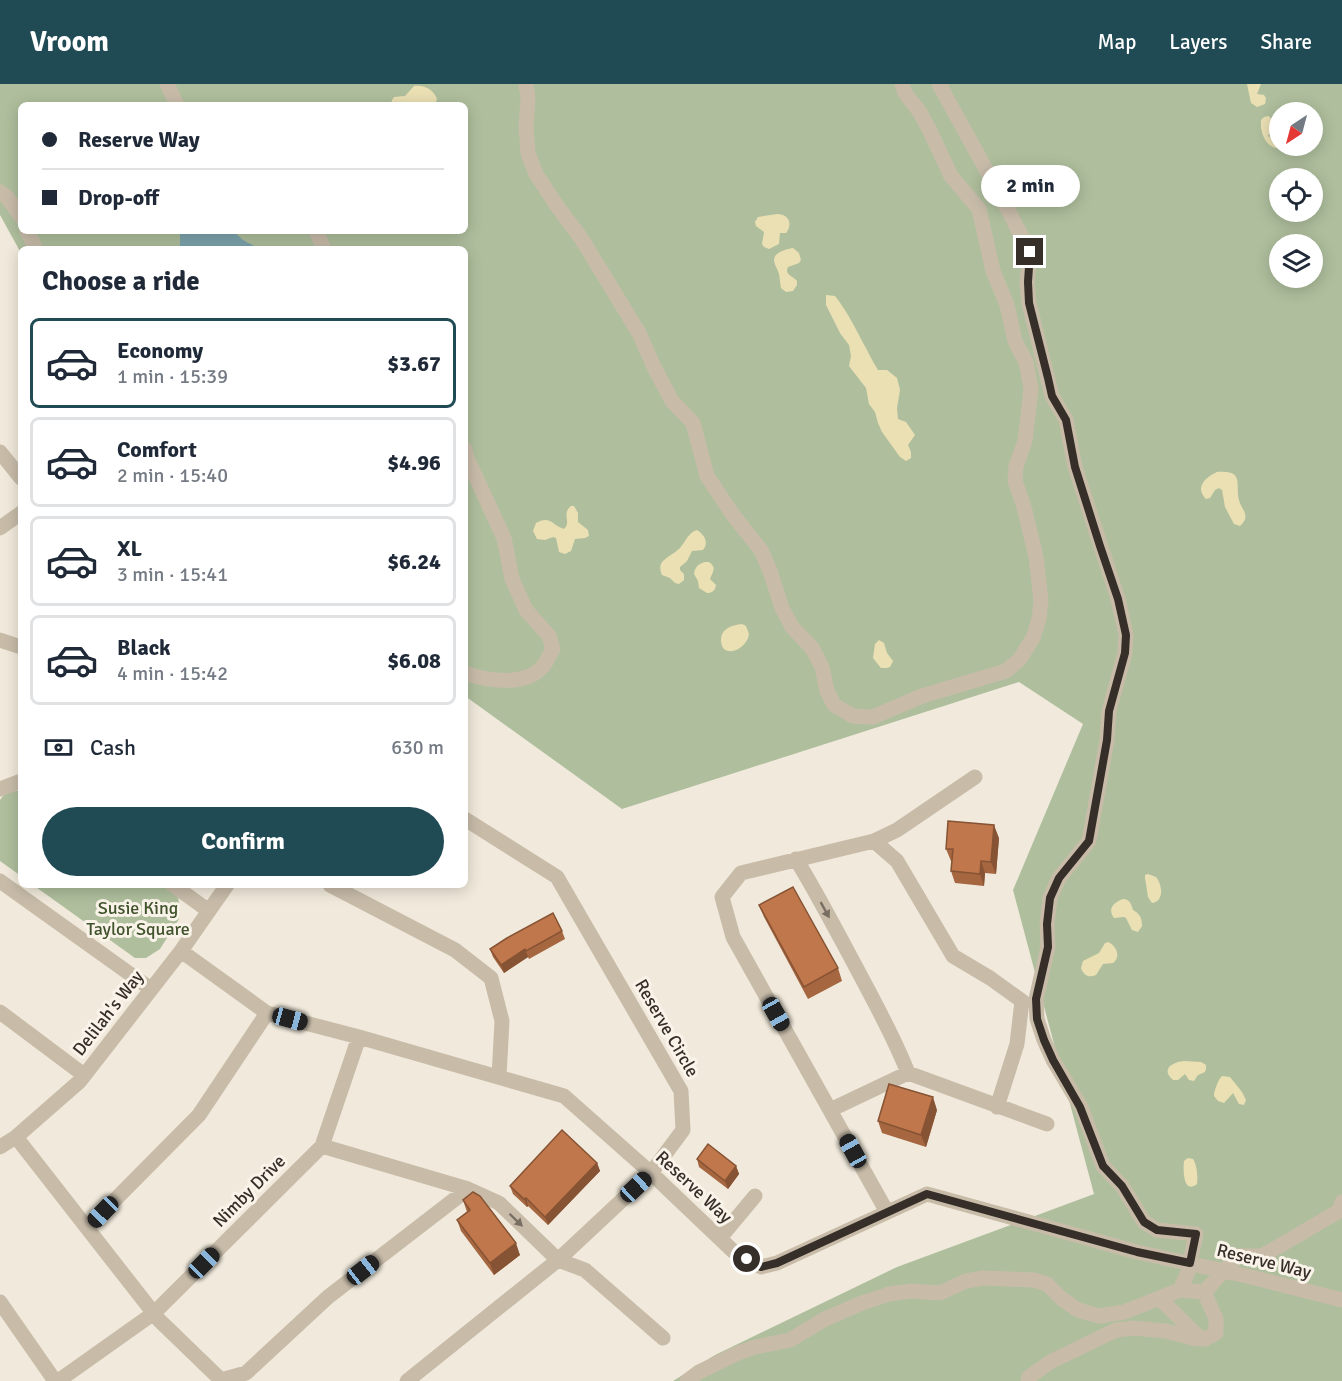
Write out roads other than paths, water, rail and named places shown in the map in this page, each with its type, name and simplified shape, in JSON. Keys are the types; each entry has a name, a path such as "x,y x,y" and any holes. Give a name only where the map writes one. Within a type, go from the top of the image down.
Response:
{"street":[{"path":"168,84 176,102"},
{"path":"526,84 528,153 536,174 581,238 639,333 672,401 693,423 707,476 733,515 761,550 782,608 792,627 812,648 822,667 827,691 834,705 854,716 873,717 922,696 1006,671 1019,660 1033,638 1039,619 1041,601 1036,557 1015,481 1016,466 1025,441 1031,389 1026,362 1015,341 1007,305 993,271 979,209 951,176 929,129 919,111 904,93 902,84"},
{"path":"939,84 1030,252 1029,303 1052,396 1066,420 1075,467 1118,599 1126,635 1125,653 1109,711 1107,740 1089,841 1059,878 1050,898 1047,924 1048,947 1036,999 1037,1019 1053,1060 1080,1107 1103,1166 1122,1186 1144,1222 1157,1230 1196,1234 1188,1272 1180,1290"},
{"path":"0,192 7,197 18,213"},
{"path":"0,452 18,474"},
{"path":"468,460 504,538 512,579 526,610 549,636 553,649 542,668 529,676 507,681 480,679 468,674"},
{"path":"0,528 18,515"},
{"path":"0,640 18,646"},
{"path":"887,1212 733,937 722,897 741,873 874,841 897,830 975,777"},
{"path":"0,789 18,782"},
{"name":"Reserve Circle","path":"407,1381 558,1260 651,1173 683,1130 681,1091 557,877 468,821"},
{"path":"874,841 897,861 952,956 990,978 1022,1001 1017,1044 997,1107"},
{"path":"796,860 877,1007 908,1073"},
{"path":"0,881 151,989"},
{"path":"177,888 209,912"},
{"name":"Delilah's Way","path":"0,1147 16,1137 80,1080 181,951 225,888"},
{"path":"336,888 455,950 491,978 502,1021 499,1077"},
{"name":"Reserve Way","path":"181,951 267,1013 564,1096 651,1173 733,1251 761,1267 777,1263 927,1194 1137,1252 1224,1270 1342,1300"},
{"path":"0,1012 84,1075"},
{"path":"87,1228 199,1115 267,1013"},
{"name":"Nimby Drive","path":"57,1381 154,1313 322,1146 359,1037"},
{"path":"830,1110 908,1073 1047,1124"},
{"path":"16,1137 159,1320 221,1380 246,1373 328,1297 468,1189"},
{"path":"322,1146 468,1189 499,1203 558,1260 585,1270 663,1338"},
{"path":"720,1238 755,1196"},
{"path":"1203,1292 1238,1256 1262,1256 1323,1221 1339,1210 1342,1202"},
{"path":"687,1381 699,1372 738,1353 790,1340 825,1319 889,1294 912,1291 940,1293 966,1281 983,1278 1034,1280 1047,1284 1062,1299 1078,1310 1099,1316 1125,1312 1180,1290 1203,1292"},
{"path":"1028,1381 1029,1377 1050,1362 1116,1330 1134,1328 1166,1331 1206,1339 1216,1333 1216,1318 1203,1292"},
{"path":"1159,1298 1201,1339"},
{"path":"0,1302 57,1381"}],"water":[{"path":"180,234 236,234 254,246 180,246"}],"park label":[{"name":"Susie King Taylor Square","path":"138,918"}]}
